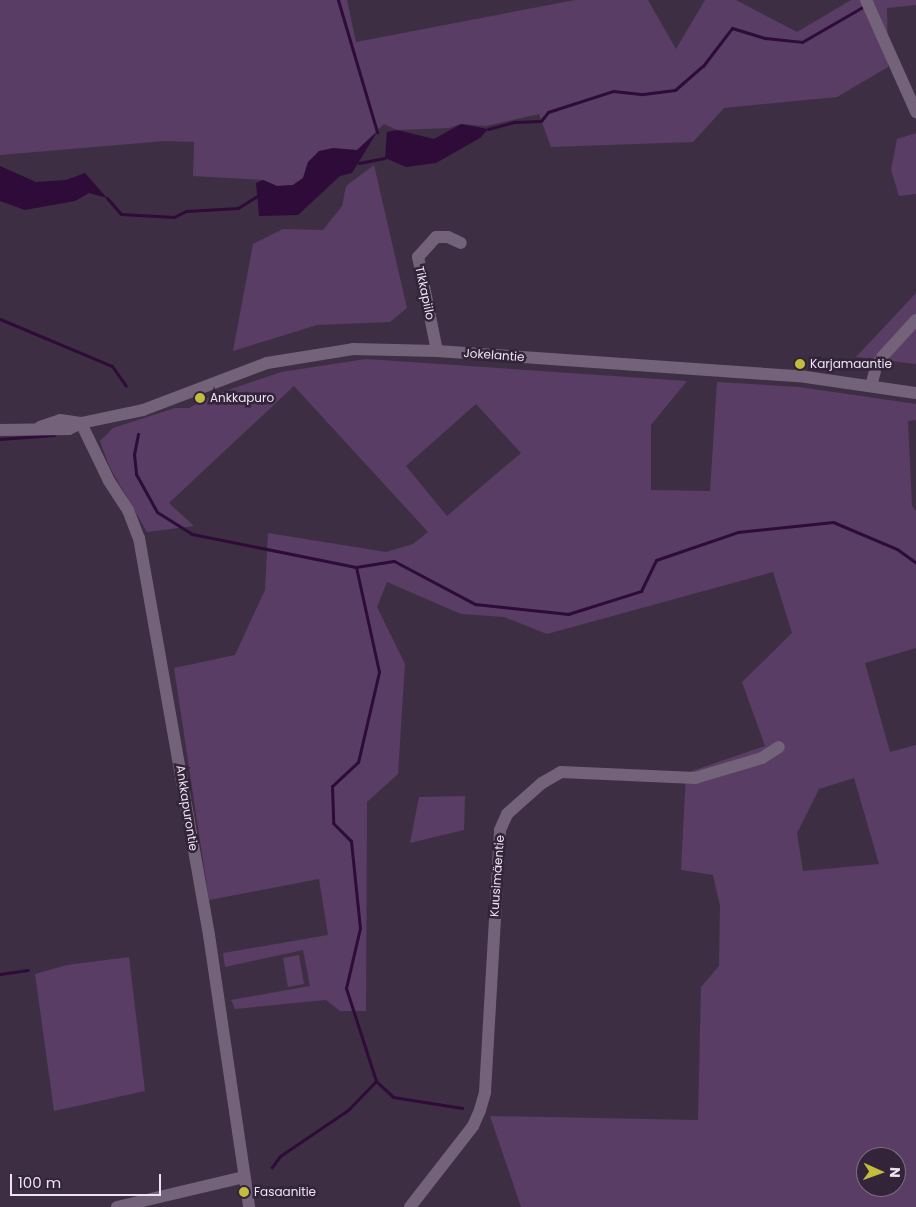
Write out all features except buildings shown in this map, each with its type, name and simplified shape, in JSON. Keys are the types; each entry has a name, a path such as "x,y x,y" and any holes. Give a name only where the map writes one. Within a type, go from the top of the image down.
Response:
{"street":[{"path":"868,5 916,112"},
{"name":"Tikkapiilo","path":"436,351 418,257 436,237 448,237 461,243"},
{"path":"872,386 876,367 883,356 916,320"},
{"name":"Jokelantie","path":"0,430 40,427 60,420 81,423 143,410 267,364 308,354 353,349 436,351 799,376 916,393"},
{"name":"Ankkapurontie","path":"81,423 109,481 128,510 139,538 210,944 249,1207"},
{"name":"Kuusimäentie","path":"410,1207 473,1126 485,1092 500,830 507,814 542,783 561,772 695,778 762,758 779,747"},
{"path":"117,1207 244,1177"}],"shaded area":[{"path":"0,0 347,0 356,42 575,0 648,0 676,49 705,0 736,0 797,32 851,0 916,0 916,5 887,8 888,67 837,97 724,108 693,142 551,147 539,114 486,126 461,124 449,128 397,130 384,124 357,150 308,162 303,178 293,185 277,186 263,180 193,176 194,142 165,141 0,155"},
{"path":"461,124 488,129 480,138 436,163 406,167 385,158 387,132 397,130 434,139"},
{"path":"377,132 352,173 340,176 298,215 259,216 256,183 263,180 277,186 293,185 303,178 308,162 319,151 333,148 357,150"},
{"path":"916,133 916,194 899,196 891,170 897,139"},
{"path":"374,165 407,308 390,322 317,325 233,351 253,244 283,229 323,230 342,206 346,186"},
{"path":"0,166 36,182 66,180 85,173 107,198 89,193 75,201 25,210 0,201"},
{"path":"916,293 916,364 856,357"},
{"path":"366,359 687,381 651,425 651,490 710,491 717,382 799,387 916,404 916,420 908,421 912,506 916,511 916,648 865,663 890,752 916,745 916,1207 521,1207 490,1116 698,1120 701,987 719,966 720,906 713,875 681,870 686,773 765,746 742,682 792,633 773,572 547,634 504,617 461,614 387,582 377,607 405,664 398,774 367,802 366,1011 340,1011 326,1000 235,1009 231,1000 310,986 303,950 225,967 223,953 328,935 319,879 209,900 174,668 235,655 265,590 268,533 386,552 413,544 428,532 294,386 169,503 194,526 147,532 109,466 100,441 113,428 175,408 189,408 211,396 281,372","holes":["476,404 521,453 447,516 406,466","854,778 879,864 803,871 797,833 819,789"]},
{"path":"465,796 464,830 410,843 419,797"},
{"path":"299,955 304,984 288,987 283,958"},
{"path":"129,957 145,1091 54,1111 35,974 67,965"}],"waterway":[{"path":"338,0 377,132"},
{"path":"488,129 515,122 541,121 548,112 613,91 643,94 675,90 703,66 732,28 765,38 802,42 866,5"},
{"path":"359,163 385,158"},
{"path":"107,198 121,214 174,217 186,211 238,208 257,196"},
{"path":"0,319 112,366 126,386"},
{"path":"138,434 134,454 136,474 157,512 192,534 356,567 379,672 358,762 332,786 333,823 351,841 360,928 346,988 376,1081 348,1110 280,1156 272,1167"},
{"path":"0,439 54,435"},
{"path":"356,567 394,561 475,604 568,614 641,591 656,560 738,532 833,522 897,549 916,563"},
{"path":"0,974 28,970"},
{"path":"376,1081 393,1097 462,1108"}],"place":[{"name":"Karjamaantie","path":"800,364"},
{"name":"Ankkapuro","path":"200,398"},
{"name":"Fasaanitie","path":"244,1192"}]}
